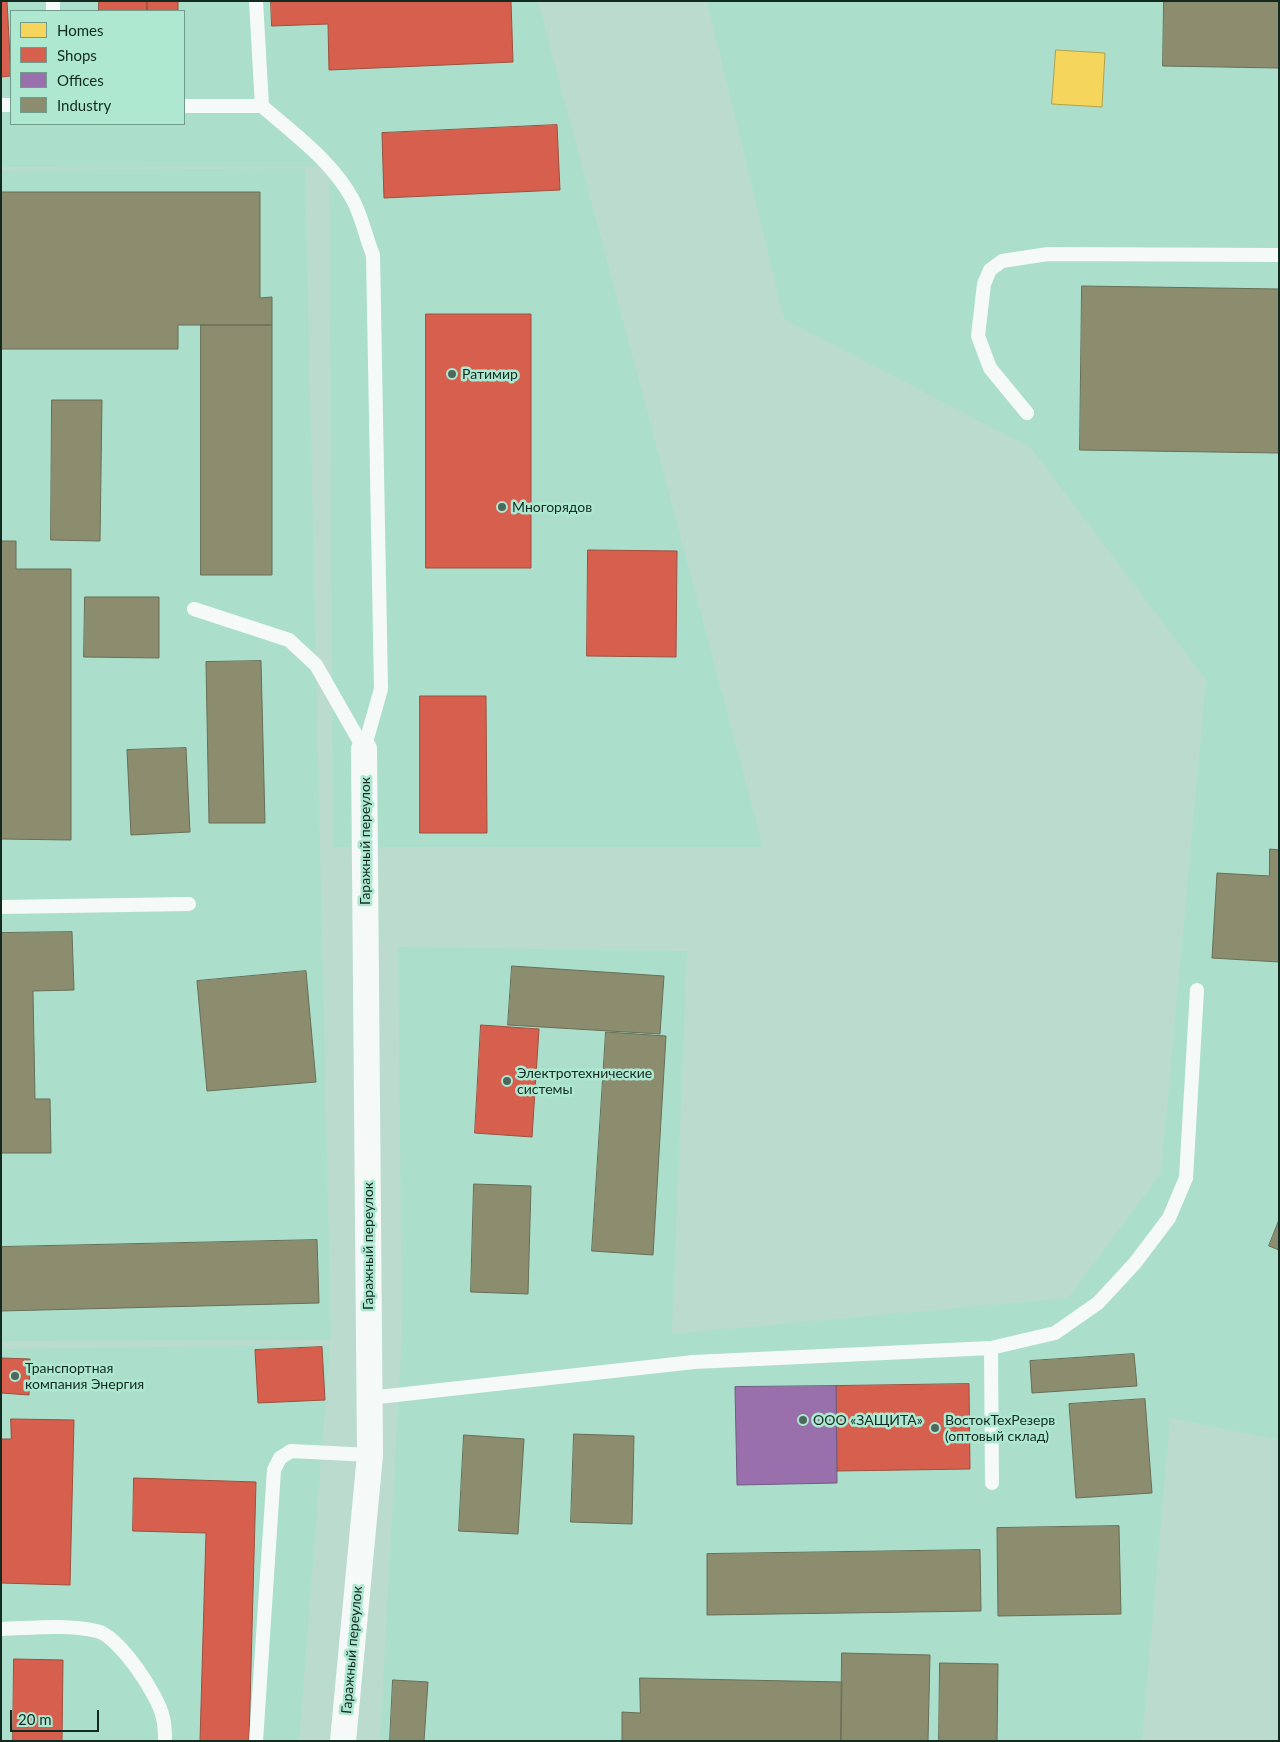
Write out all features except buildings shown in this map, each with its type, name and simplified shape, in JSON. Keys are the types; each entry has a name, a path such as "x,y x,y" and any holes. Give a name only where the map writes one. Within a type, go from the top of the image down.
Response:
{"street":[{"name":"Гаражный переулок","path":"344,1741 370,1455 364,749"}],"lane":[{"path":"256,1 262,106"},
{"path":"185,106 262,106 312,149 335,173 354,201 373,255 381,689 364,749"},
{"path":"1027,413 990,368 978,336 984,284 990,270 1002,261 1048,254 1279,255"},
{"path":"194,608 289,640 316,665 364,749"},
{"path":"1,907 189,904"},
{"path":"369,1398 694,1362 991,1348 1055,1333 1098,1304 1135,1263 1169,1218 1186,1178 1197,990"},
{"path":"991,1348 992,1483"},
{"path":"256,1741 274,1470 280,1458 291,1451 370,1455"},
{"path":"1,1629 66,1627 100,1632 121,1648 153,1692 163,1717 165,1741"}],"shaded area":[{"name":"Многорядов","path":"1,1 538,1 763,847 333,847 329,166 1,167"},
{"path":"707,1 1279,1 1279,1440 1170,1418 1142,1741 380,1741 402,1334 398,947 687,951 672,1334 1068,1298 1161,1173 1206,680 1031,448 784,319"},
{"path":"305,168 331,1340 1,1341 1,171"},
{"path":"330,1345 299,1741 1,1741 1,1349"}],"place":[{"name":"Ратимир","path":"452,374"},
{"name":"Многорядов","path":"502,507"},
{"name":"Электротехнические системы","path":"507,1081"},
{"name":"Транспортная компания Энергия","path":"15,1376"},
{"name":"ООО «ЗАЩИТА»","path":"803,1420"},
{"name":"ВостокТехРезерв (оптовый склад)","path":"935,1428"}]}
